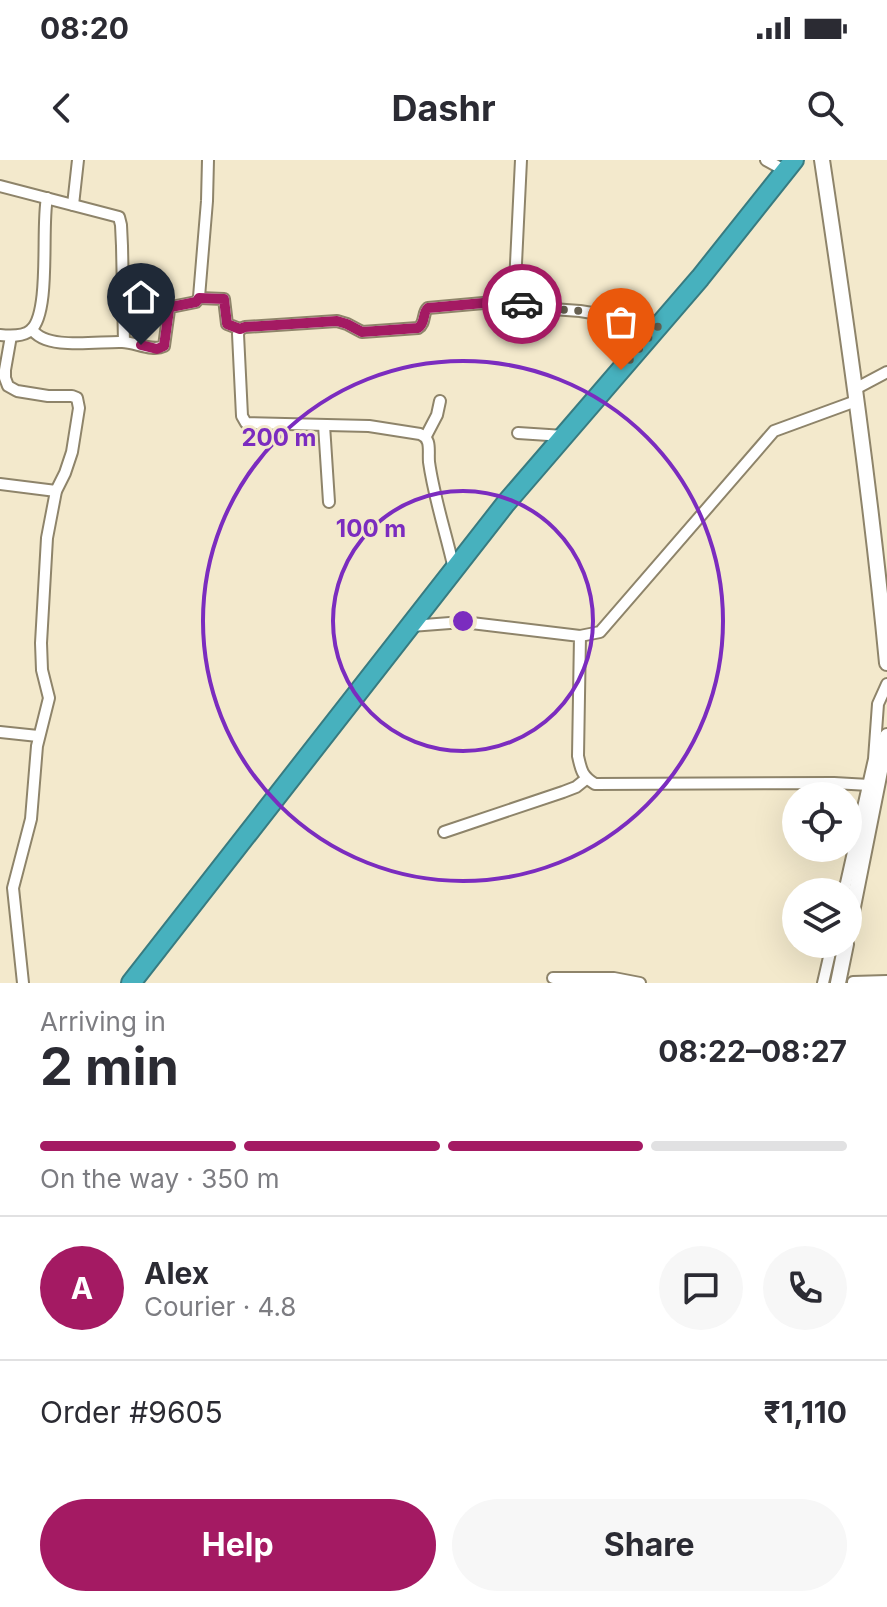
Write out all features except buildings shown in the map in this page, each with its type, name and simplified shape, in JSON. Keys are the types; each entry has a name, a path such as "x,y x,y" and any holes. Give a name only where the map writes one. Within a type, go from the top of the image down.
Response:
{"highway":[{"path":"131,983 506,503 730,241 790,166"}],"street":[{"path":"73,205 78,160"},
{"path":"32,329 40,338 53,342 124,342 161,349 171,307 196,302 199,298 208,160"},
{"path":"521,160 515,284 517,300 525,307 580,311 660,324"},
{"path":"766,160 790,166"},
{"path":"822,160 877,557 887,663"},
{"path":"0,186 119,217 124,342"},
{"path":"23,983 13,888 31,819 38,736 49,706 42,670 41,643 47,538 56,491 72,452 79,408 77,398 17,391 8,386 5,378 6,336 24,334 37,321 44,276 44,211 47,198"},
{"path":"199,298 224,299 227,324 240,329 337,321 362,332 418,328 428,308 517,300"},
{"path":"240,329 243,420 246,423 369,426 426,436"},
{"path":"411,626 463,622 580,636 600,632 774,431 855,395 887,372"},
{"path":"440,401 437,415 426,436 433,487 454,569"},
{"path":"324,425 329,502"},
{"path":"518,433 564,436"},
{"path":"0,484 56,491"},
{"path":"580,636 578,756 586,779 595,784 869,785"},
{"path":"847,878 874,759 878,704 887,684"},
{"path":"0,732 38,736"},
{"path":"859,878 887,736"},
{"path":"444,832 563,792 586,779"},
{"path":"823,983 829,958"},
{"path":"838,983 843,958"},
{"path":"553,978 614,978 640,983"},
{"path":"853,982 887,981"}],"way so far":[{"path":"522,304 525,307 580,311 660,324 621,370"}],"route":[{"path":"141,345 161,349 171,307 196,302 199,298 224,299 227,324 240,329 337,321 362,332 418,328 428,308 517,300 522,304"}]}
